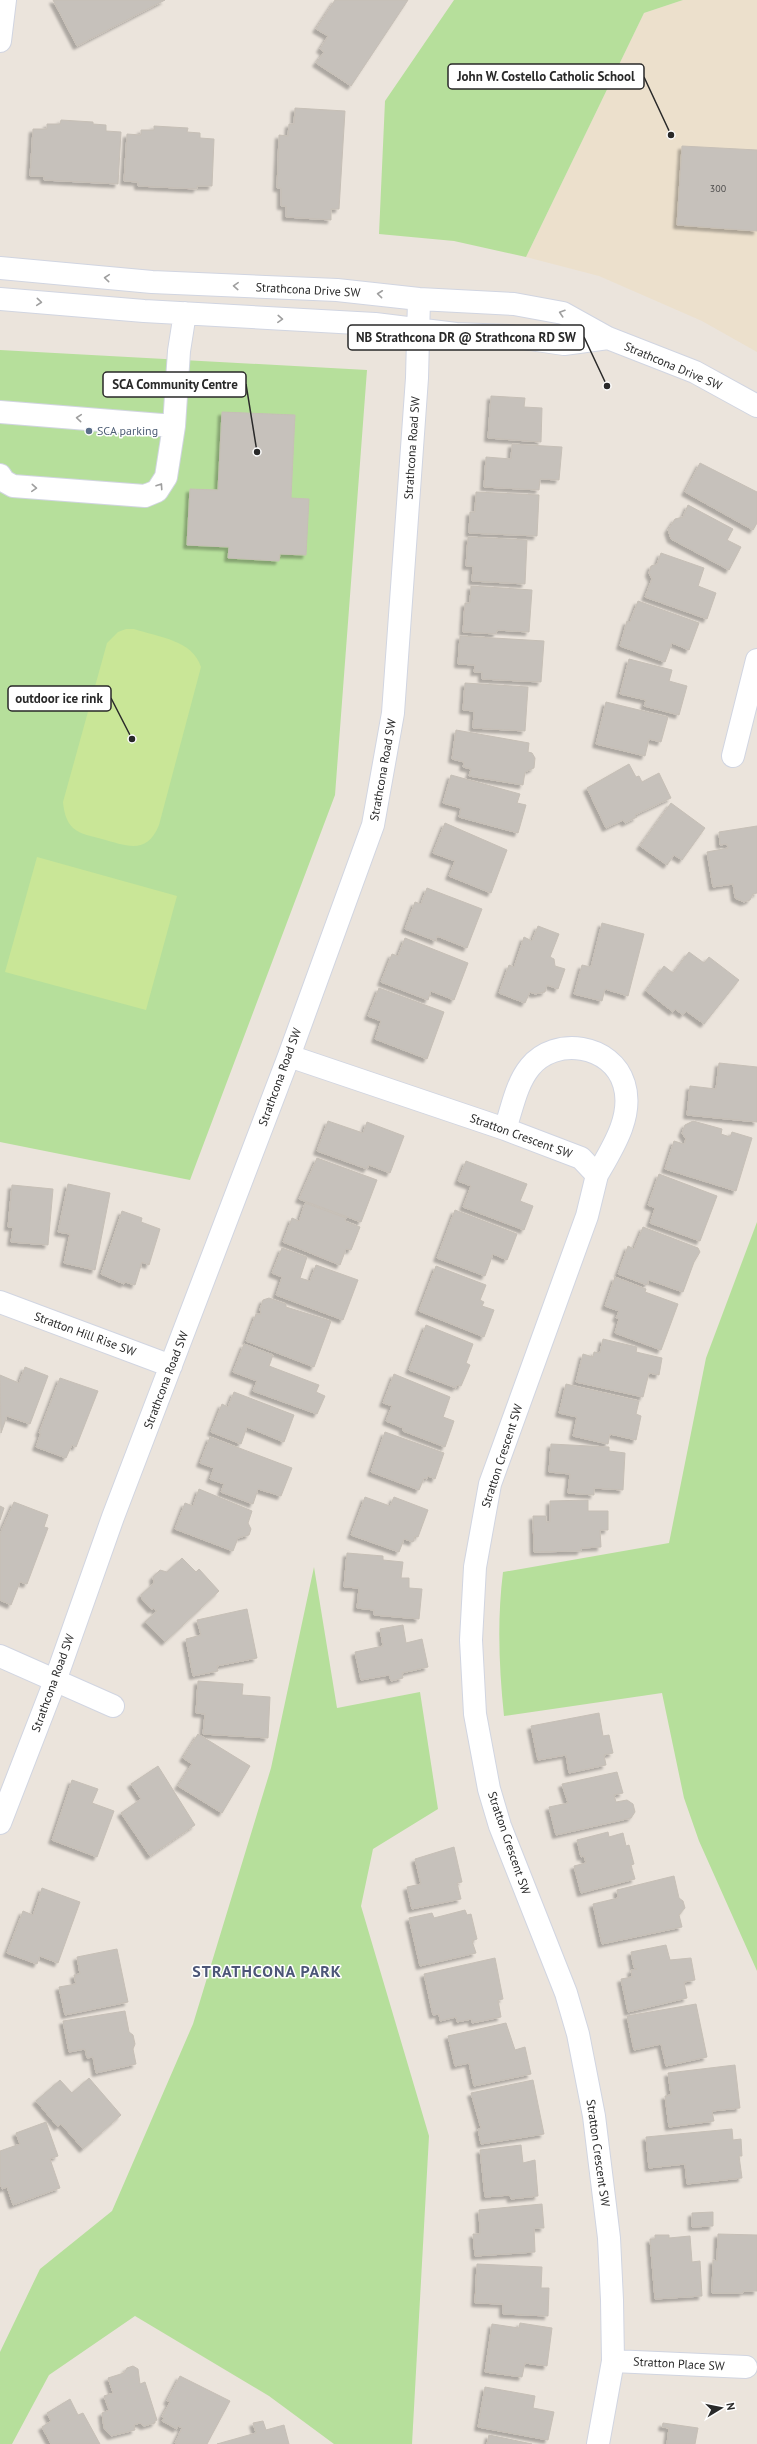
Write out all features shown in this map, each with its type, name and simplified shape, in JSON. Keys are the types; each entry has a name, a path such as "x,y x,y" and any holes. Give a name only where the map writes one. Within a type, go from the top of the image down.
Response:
{"street":[{"path":"0,41 4,0"},
{"name":"Strathcona Drive SW","path":"0,268 152,282 337,290 419,299 514,304 563,313 608,338 695,372 757,406"},
{"name":"Strathcona Drive SW","path":"0,299 186,313 375,324 456,334 510,336 564,344 608,338"},
{"name":"Strathcona Road SW","path":"0,1823 55,1681 171,1366 289,1056 374,818 393,713 417,386 419,299"},
{"path":"0,475 4,481 13,486 145,496 157,491 166,477 174,426 179,351 186,313"},
{"path":"0,412 174,426"},
{"path":"733,756 757,660"},
{"path":"505,1129 523,1078 541,1057 566,1048 580,1048 593,1051 612,1064 619,1074 624,1085 626,1110 617,1141 597,1175"},
{"name":"Stratton Crescent SW","path":"289,1056 505,1129 581,1158 597,1175 587,1216 490,1484 475,1567 471,1640 475,1714 489,1789 500,1826 566,1993 586,2074 603,2177 608,2230 612,2361 598,2444"},
{"name":"Stratton Hill Rise SW","path":"0,1302 171,1366"},
{"path":"0,1656 113,1706"},
{"name":"Stratton Place SW","path":"612,2361 746,2367"}],"shaded area":[{"path":"683,0 757,0 757,352 702,321 599,276 526,257 644,13"}],"green space":[{"path":"454,0 683,0 644,13 526,257 454,241 379,234 385,101"},
{"path":"0,350 367,370 335,795 190,1180 0,1142"},
{"path":"126,629 134,629 164,637 183,645 197,658 201,667 159,825 149,841 135,846 120,844 87,835 76,830 67,819 63,802 107,643 118,632"},
{"path":"37,857 177,896 146,1010 5,972"},
{"path":"757,1222 757,1971 699,1841 684,1798 662,1693 504,1716 499,1626 503,1572 669,1543 706,1358"},
{"path":"314,1567 337,1708 420,1692 438,1809 373,1849 361,1906 429,2136 412,2444 334,2444 269,2396 135,2316 49,2375 12,2444 0,2444 0,2352 40,2269 112,2211 193,2024 271,1768"}],"building":[{"path":"53,0 165,0 77,46"},
{"path":"335,0 408,0 351,86 316,63 324,52 320,49 328,36 316,29"},
{"path":"295,108 345,111 339,209 331,209 331,220 286,217 286,206 281,206 281,188 277,188 279,135 288,136 289,124 294,124"},
{"path":"61,120 93,122 93,124 106,125 106,131 121,132 118,184 44,180 44,176 30,176 33,129 47,129 47,124 60,124"},
{"path":"154,126 188,128 187,132 200,133 200,138 214,139 212,186 197,186 197,189 138,186 138,182 124,181 127,134 141,135 141,130 154,130"},
{"path":"682,146 757,150 757,231 677,225"},
{"path":"491,396 525,398 524,407 542,408 541,442 488,438"},
{"path":"222,412 295,415 291,498 309,499 306,555 280,554 279,561 228,558 229,547 187,545 190,489 218,490"},
{"path":"512,444 562,447 559,480 540,479 539,490 484,487 486,457 511,459"},
{"path":"700,463 757,492 757,523 753,530 685,492"},
{"path":"476,492 539,495 537,536 469,533 470,512 475,512"},
{"path":"688,505 733,529 727,540 741,547 729,570 671,539 668,530 675,519 683,517"},
{"path":"468,537 527,540 525,584 472,581 473,566 466,566"},
{"path":"661,553 704,568 698,586 716,593 707,619 645,597 652,579 649,573 651,566 657,564"},
{"path":"471,586 532,590 529,632 497,630 496,634 463,632 465,603 470,603"},
{"path":"638,601 699,623 689,650 672,643 665,662 620,646 627,621 630,622"},
{"path":"460,636 544,641 541,682 482,679 482,672 474,672 475,665 458,664"},
{"path":"629,659 672,670 669,681 687,686 679,715 644,706 646,700 620,694"},
{"path":"465,683 528,687 525,731 473,728 474,711 463,710"},
{"path":"606,702 668,717 661,742 649,739 645,756 596,744"},
{"path":"456,730 529,743 528,752 532,753 535,758 534,768 525,772 523,785 469,776 471,769 463,767 464,762 452,759"},
{"path":"629,764 636,777 639,776 642,782 659,773 671,798 635,815 637,817 625,823 623,820 606,828 587,788"},
{"path":"451,775 520,794 517,803 526,805 518,833 459,817 461,808 443,803"},
{"path":"671,803 705,828 682,860 674,855 667,865 640,846"},
{"path":"445,823 507,850 491,893 449,876 455,861 433,853"},
{"path":"757,826 757,893 753,894 750,900 744,902 735,898 733,884 713,887 707,852 728,848 727,844 720,845 719,832"},
{"path":"427,888 482,909 467,948 437,936 436,941 405,929 415,902 421,904"},
{"path":"602,923 644,934 628,996 605,989 602,1001 574,994 582,965 591,967"},
{"path":"538,926 559,934 550,957 554,959 555,966 565,969 558,989 547,985 545,992 535,994 530,992 525,1003 499,993 509,965 514,967 524,937 532,941"},
{"path":"405,938 468,963 454,1000 431,991 428,1000 381,982 392,954 398,956"},
{"path":"689,952 704,963 709,957 739,980 704,1024 686,1011 683,1015 675,1009 673,1012 646,991 664,966 673,973"},
{"path":"379,988 444,1012 427,1059 375,1039 381,1021 368,1016"},
{"path":"719,1063 757,1067 757,1122 687,1115 690,1086 716,1089"},
{"path":"328,1121 363,1133 367,1122 404,1136 390,1173 369,1165 367,1169 317,1151"},
{"path":"693,1121 722,1129 721,1134 730,1137 732,1132 752,1138 736,1191 665,1169 674,1141 684,1144 686,1139 682,1133 685,1125"},
{"path":"317,1158 377,1180 361,1222 299,1199"},
{"path":"466,1161 527,1184 520,1201 533,1206 524,1230 463,1207 471,1186 458,1181"},
{"path":"659,1174 717,1196 700,1241 650,1223 655,1208 648,1205"},
{"path":"68,1184 110,1193 95,1270 64,1263 70,1234 58,1232"},
{"path":"12,1185 53,1189 48,1245 11,1242 13,1227 8,1227"},
{"path":"305,1203 346,1218 345,1221 360,1227 351,1250 346,1249 340,1265 283,1242 292,1218 299,1221"},
{"path":"455,1210 517,1234 507,1260 493,1254 485,1276 437,1258"},
{"path":"122,1211 142,1218 141,1222 160,1229 149,1265 142,1262 135,1285 125,1282 124,1284 101,1274"},
{"path":"643,1227 698,1248 700,1252 694,1262 683,1292 649,1280 647,1285 618,1274 628,1246 634,1249"},
{"path":"282,1248 307,1257 300,1278 310,1281 316,1265 358,1280 343,1320 276,1295 282,1277 272,1273"},
{"path":"436,1266 486,1285 480,1300 484,1302 482,1306 494,1310 484,1337 419,1311"},
{"path":"615,1277 646,1289 645,1292 678,1304 661,1350 615,1333 619,1319 616,1318 619,1311 605,1306"},
{"path":"269,1298 286,1304 286,1307 331,1321 314,1367 246,1341 256,1314 261,1314 260,1309 263,1300"},
{"path":"426,1325 473,1344 466,1363 470,1365 461,1386 457,1385 456,1388 409,1370"},
{"path":"603,1339 637,1347 636,1352 662,1358 659,1375 649,1373 643,1397 576,1382 583,1354 593,1357 594,1352 600,1353"},
{"path":"244,1344 273,1355 269,1366 319,1385 316,1392 325,1396 317,1414 253,1391 257,1381 233,1372"},
{"path":"25,1367 48,1376 30,1424 7,1416 1,1433 0,1375 19,1383"},
{"path":"394,1374 450,1397 443,1417 454,1421 445,1447 403,1431 403,1428 386,1421 392,1406 383,1403"},
{"path":"60,1378 98,1391 76,1447 72,1445 66,1458 36,1447 41,1433 39,1433"},
{"path":"566,1384 639,1401 636,1414 641,1416 636,1440 610,1434 608,1444 573,1436 577,1417 559,1413"},
{"path":"234,1392 294,1415 284,1442 247,1427 241,1444 211,1432 222,1404 228,1407"},
{"path":"385,1432 444,1453 435,1479 428,1476 427,1479 424,1478 419,1490 371,1472"},
{"path":"210,1437 292,1468 281,1496 258,1489 253,1504 221,1492 224,1484 210,1479 214,1468 200,1463"},
{"path":"551,1444 609,1447 609,1451 625,1453 623,1490 594,1488 594,1495 568,1493 570,1474 549,1472"},
{"path":"199,1489 252,1511 248,1523 251,1529 249,1535 238,1538 233,1551 175,1529 185,1503 193,1506"},
{"path":"365,1497 390,1506 394,1497 428,1510 418,1537 415,1536 413,1542 404,1539 399,1552 351,1535"},
{"path":"588,1500 588,1511 608,1511 608,1530 600,1530 601,1547 581,1548 581,1551 534,1552 533,1516 546,1516 546,1522 550,1522 550,1501"},
{"path":"14,1502 48,1515 44,1527 48,1528 27,1584 20,1582 11,1605 0,1600 0,1534"},
{"path":"0,1506 4,1508 0,1520"},
{"path":"347,1553 383,1556 383,1560 403,1562 401,1578 409,1578 409,1588 422,1589 419,1619 374,1615 374,1610 357,1608 359,1588 344,1587"},
{"path":"182,1558 196,1572 199,1569 219,1591 165,1642 145,1622 157,1611 153,1608 152,1610 142,1599 141,1595 154,1583 153,1577 160,1570 167,1572"},
{"path":"247,1609 257,1658 217,1666 218,1671 193,1676 186,1639 201,1635 197,1620"},
{"path":"403,1625 406,1643 422,1639 428,1667 402,1673 403,1678 391,1681 389,1675 361,1680 355,1652 383,1646 380,1629"},
{"path":"198,1681 243,1684 242,1695 270,1697 268,1738 203,1734 205,1714 196,1713"},
{"path":"599,1713 603,1736 609,1735 613,1753 604,1755 606,1765 569,1773 566,1755 538,1760 531,1726"},
{"path":"198,1734 250,1766 222,1813 178,1786 192,1764 183,1758"},
{"path":"158,1766 195,1825 150,1856 121,1813 141,1799 131,1784"},
{"path":"617,1772 623,1793 614,1795 616,1802 627,1800 633,1804 635,1812 631,1818 556,1835 549,1807 568,1803 562,1784"},
{"path":"72,1780 98,1789 92,1803 114,1811 97,1857 52,1840"},
{"path":"608,1832 609,1837 623,1833 626,1846 629,1845 634,1864 631,1865 635,1879 581,1893 574,1866 586,1863 584,1856 581,1857 577,1840"},
{"path":"454,1847 462,1882 457,1883 461,1899 412,1909 407,1887 421,1884 415,1859"},
{"path":"674,1876 679,1898 683,1901 685,1908 679,1915 682,1927 602,1944 593,1904 618,1898 617,1890"},
{"path":"42,1888 80,1902 58,1963 40,1956 37,1964 7,1953 23,1911 33,1915"},
{"path":"465,1910 467,1915 471,1914 477,1939 472,1941 476,1953 420,1966 409,1918 432,1913 434,1918"},
{"path":"666,1945 670,1960 691,1958 695,1980 684,1982 687,1998 628,2012 621,1979 632,1977 631,1970 637,1969 634,1968 631,1952"},
{"path":"117,1949 128,2002 65,2015 59,1987 76,1984 74,1975 80,1974 77,1957"},
{"path":"495,1958 503,1999 498,2000 501,2017 472,2023 472,2019 457,2022 456,2017 440,2021 439,2014 433,2015 424,1974"},
{"path":"696,2004 707,2057 666,2066 661,2044 634,2050 627,2016"},
{"path":"125,2011 129,2032 133,2035 135,2044 133,2049 136,2064 96,2073 93,2057 87,2058 85,2049 69,2052 63,2021"},
{"path":"506,2023 515,2050 525,2047 531,2074 474,2086 469,2063 455,2066 448,2036"},
{"path":"735,2065 740,2108 712,2111 714,2121 669,2127 665,2096 671,2095 668,2073"},
{"path":"89,2078 121,2115 83,2149 61,2124 58,2127 36,2101 60,2080 72,2093"},
{"path":"533,2080 544,2134 481,2144 478,2129 481,2128 471,2093"},
{"path":"46,2122 58,2156 50,2159 60,2188 13,2205 7,2187 2,2189 0,2183 0,2151 20,2144 16,2133"},
{"path":"732,2129 733,2140 741,2139 742,2156 739,2156 742,2178 687,2184 685,2164 649,2168 646,2137"},
{"path":"521,2145 523,2163 535,2160 538,2196 511,2199 510,2195 485,2197 480,2150"},
{"path":"542,2204 544,2228 534,2228 535,2252 475,2256 473,2234 480,2234 479,2210"},
{"path":"713,2212 713,2226 692,2227 692,2213"},
{"path":"718,2234 757,2235 757,2291 743,2291 743,2293 712,2293 713,2260 717,2261"},
{"path":"655,2235 669,2235 669,2238 690,2236 692,2262 700,2261 702,2296 655,2299 650,2239 655,2239"},
{"path":"477,2264 542,2267 541,2288 549,2288 548,2316 503,2314 503,2304 475,2303"},
{"path":"520,2323 552,2328 547,2366 525,2363 522,2377 485,2372 492,2324 519,2328"},
{"path":"133,2366 138,2369 140,2384 145,2382 157,2420 155,2423 144,2426 140,2423 134,2425 135,2430 111,2436 104,2428 102,2413 109,2410 104,2396 113,2393 108,2378 124,2373 127,2368"},
{"path":"180,2376 230,2401 207,2444 175,2443 182,2428 178,2426 177,2429 162,2421 164,2418 162,2417 170,2402 167,2401"},
{"path":"485,2387 535,2396 533,2408 554,2412 548,2440 478,2427"},
{"path":"70,2399 78,2415 83,2413 100,2444 51,2444 42,2427 51,2421 47,2413"},
{"path":"263,2421 266,2430 284,2425 289,2444 217,2444 256,2433 253,2423"},
{"path":"663,2423 698,2428 695,2444 667,2444 669,2428 662,2427"},
{"path":"489,2435 532,2444 487,2444"}],"place":[{"name":"John W. Costello Catholic School","path":"671,135"},
{"name":"NB Strathcona DR @ Strathcona RD SW","path":"607,386"},
{"name":"SCA parking","path":"89,431"},
{"name":"SCA Community Centre","path":"257,452"},
{"name":"outdoor ice rink","path":"132,739"}],"district":[{"name":"STRATHCONA PARK","path":"267,1971"}]}
